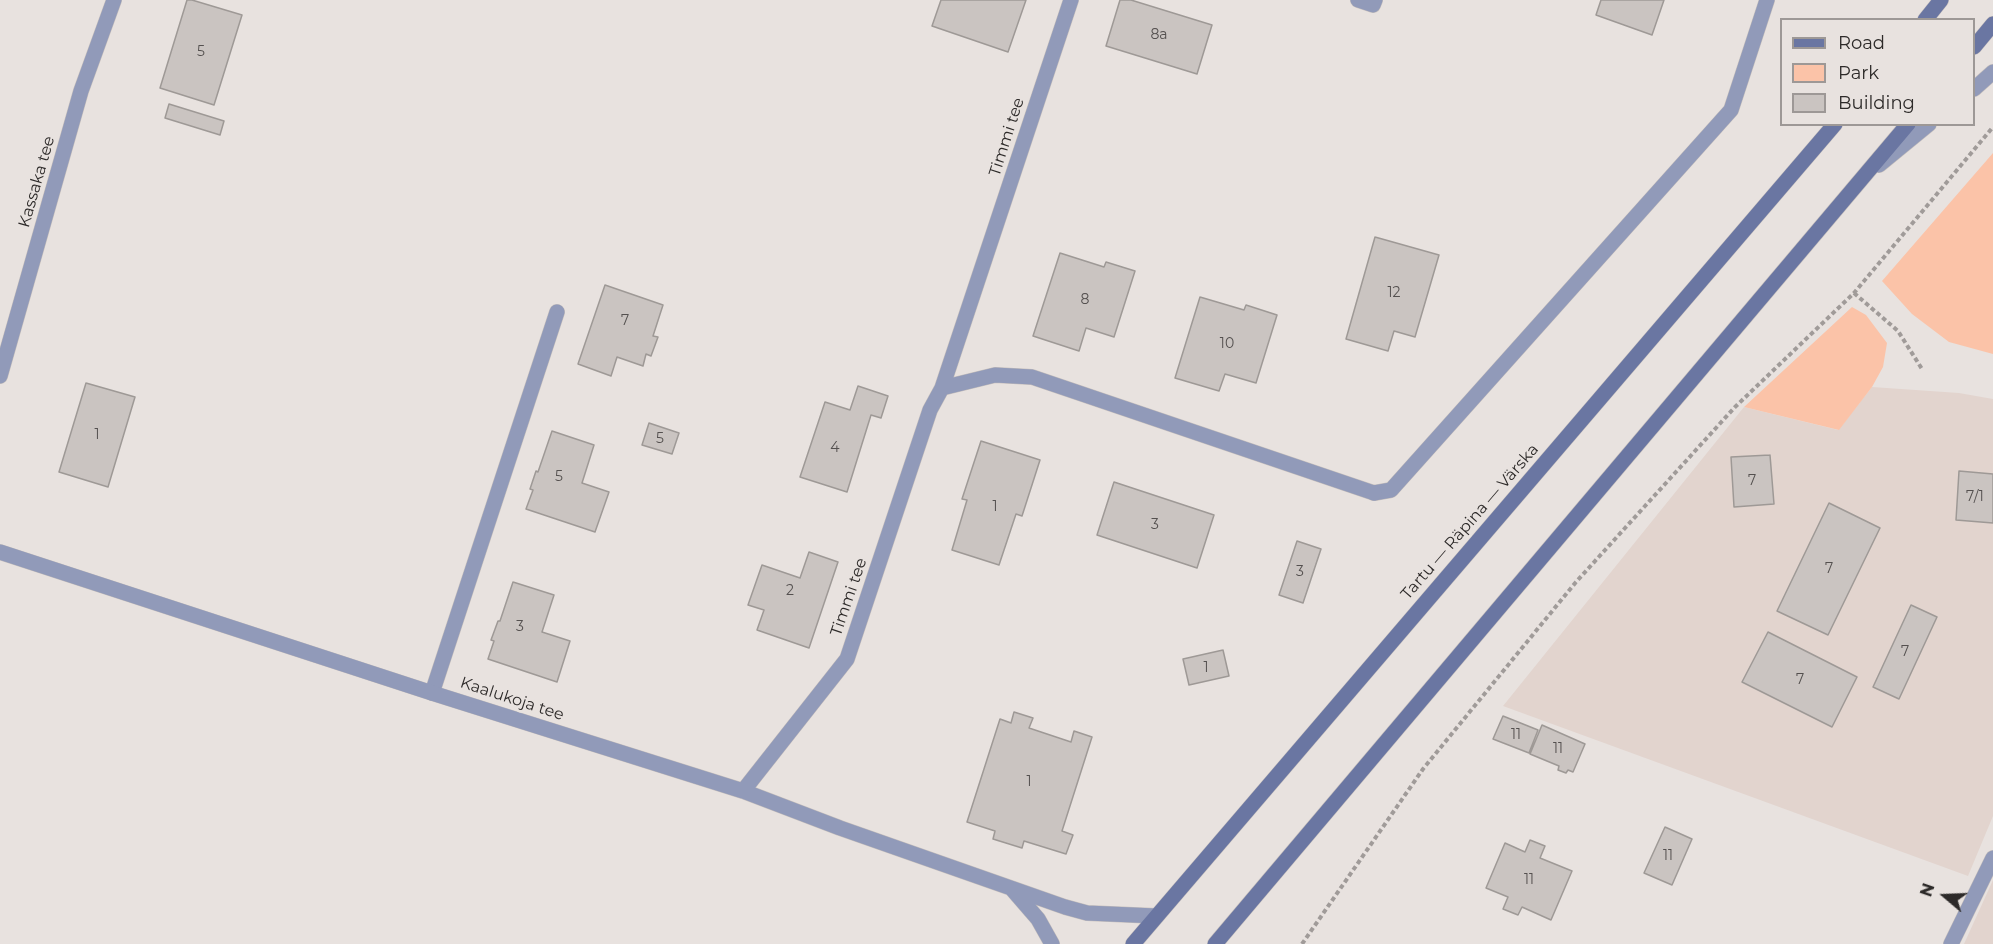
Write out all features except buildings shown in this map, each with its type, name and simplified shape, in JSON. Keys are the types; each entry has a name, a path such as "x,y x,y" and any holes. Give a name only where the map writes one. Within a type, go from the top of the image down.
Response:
{"main road":[{"path":"1926,18 1941,0"},
{"path":"1975,46 1993,24"},
{"name":"Tartu — Räpina — Värska","path":"1132,944 1833,126"},
{"path":"1215,944 1906,126"}],"street":[{"name":"Kassaka tee","path":"0,376 81,91 114,0"},
{"name":"Timmi tee","path":"743,791 847,659 930,410 942,388 1071,0"},
{"path":"1358,0 1372,5 1375,0"},
{"path":"942,388 995,375 1032,376 1374,493 1391,490 1731,110 1767,0"},
{"path":"1975,88 1993,72"},
{"path":"1865,176 1927,126"},
{"path":"432,693 557,312"},
{"name":"Kaalukoja tee","path":"0,552 432,693 743,791 1065,907 1087,913 1156,916"},
{"path":"1951,944 1993,858"},
{"name":"Kaalukoja tee","path":"1010,887 1038,919 1052,944"}],"path":[{"path":"1302,944 1423,769 1576,582 1735,407 1854,292 1993,127"},
{"path":"1854,292 1898,331 1922,369"}],"shaded area":[{"path":"1872,387 1959,393 1993,399 1993,816 1968,876 1503,706 1744,407 1838,430"},
{"path":"1993,880 1993,944 1964,944"}],"green space":[{"path":"1993,153 1993,354 1949,342 1912,314 1882,281"},
{"path":"1852,307 1866,315 1887,343 1883,367 1872,387 1839,430 1744,407"}]}
